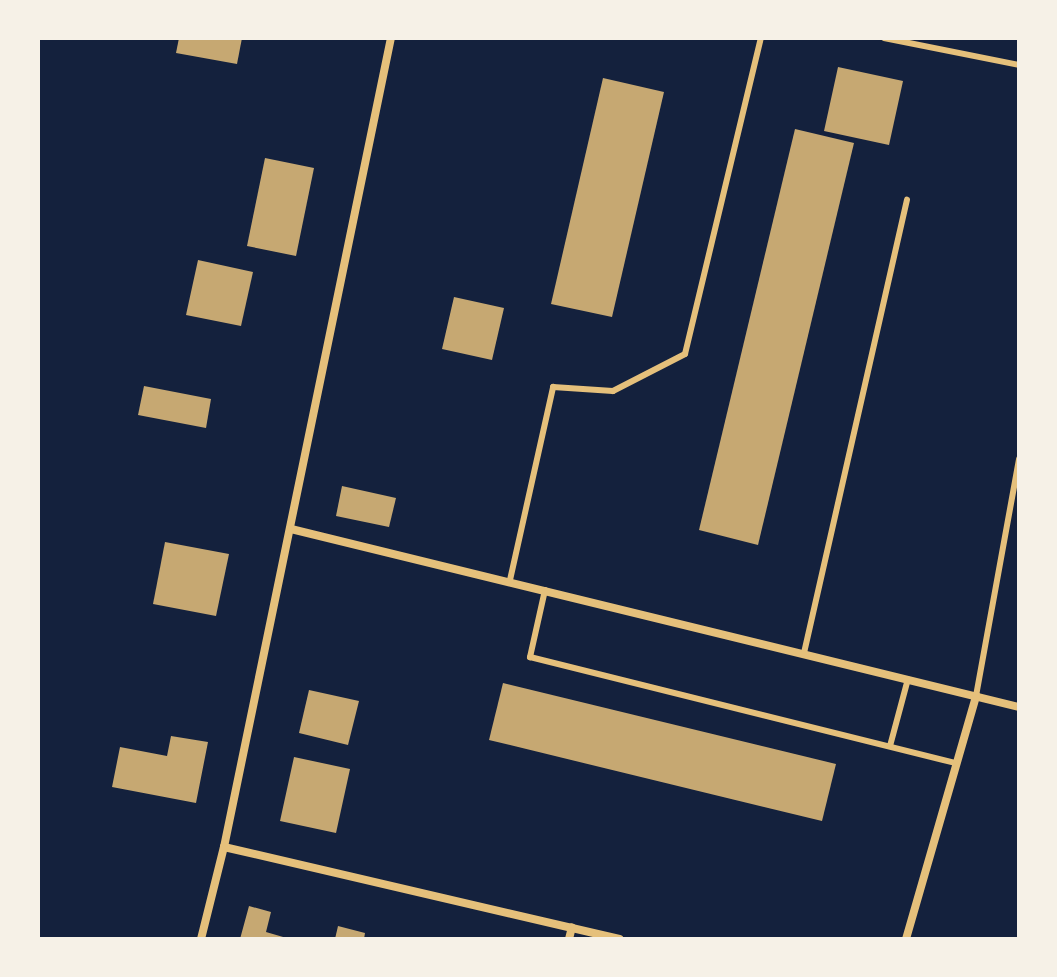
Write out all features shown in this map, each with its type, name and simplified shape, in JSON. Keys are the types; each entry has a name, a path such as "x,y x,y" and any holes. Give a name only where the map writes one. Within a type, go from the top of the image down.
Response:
{"street":[{"path":"201,939 224,847 391,38"},
{"path":"291,529 510,580 1019,707"},
{"path":"906,939 976,696"},
{"path":"224,847 619,939"},
{"path":"569,939 572,927"}],"lane":[{"path":"510,580 553,387 613,391 685,354 761,38"},
{"path":"884,38 1019,65"},
{"path":"804,653 907,200"},
{"path":"976,696 1019,459"},
{"path":"545,589 530,657 956,763"},
{"path":"890,746 908,679"}],"building":[{"path":"179,38 242,38 237,64 176,53"},
{"path":"838,67 903,81 889,145 824,131"},
{"path":"603,78 664,92 612,317 551,304"},
{"path":"795,129 854,143 758,545 699,530"},
{"path":"265,158 314,168 296,256 247,246"},
{"path":"198,260 253,272 241,326 186,315"},
{"path":"454,297 504,308 492,360 442,349"},
{"path":"144,386 211,399 206,428 138,415"},
{"path":"342,486 396,498 389,527 336,516"},
{"path":"165,542 229,554 216,616 153,604"},
{"path":"503,683 836,764 822,821 489,740"},
{"path":"309,690 359,701 348,745 299,733"},
{"path":"171,736 208,742 196,803 112,787 120,747 167,756"},
{"path":"294,757 350,769 336,833 280,821"},
{"path":"249,906 271,912 266,932 290,939 240,939"},
{"path":"338,926 365,933 364,939 335,939"}]}
